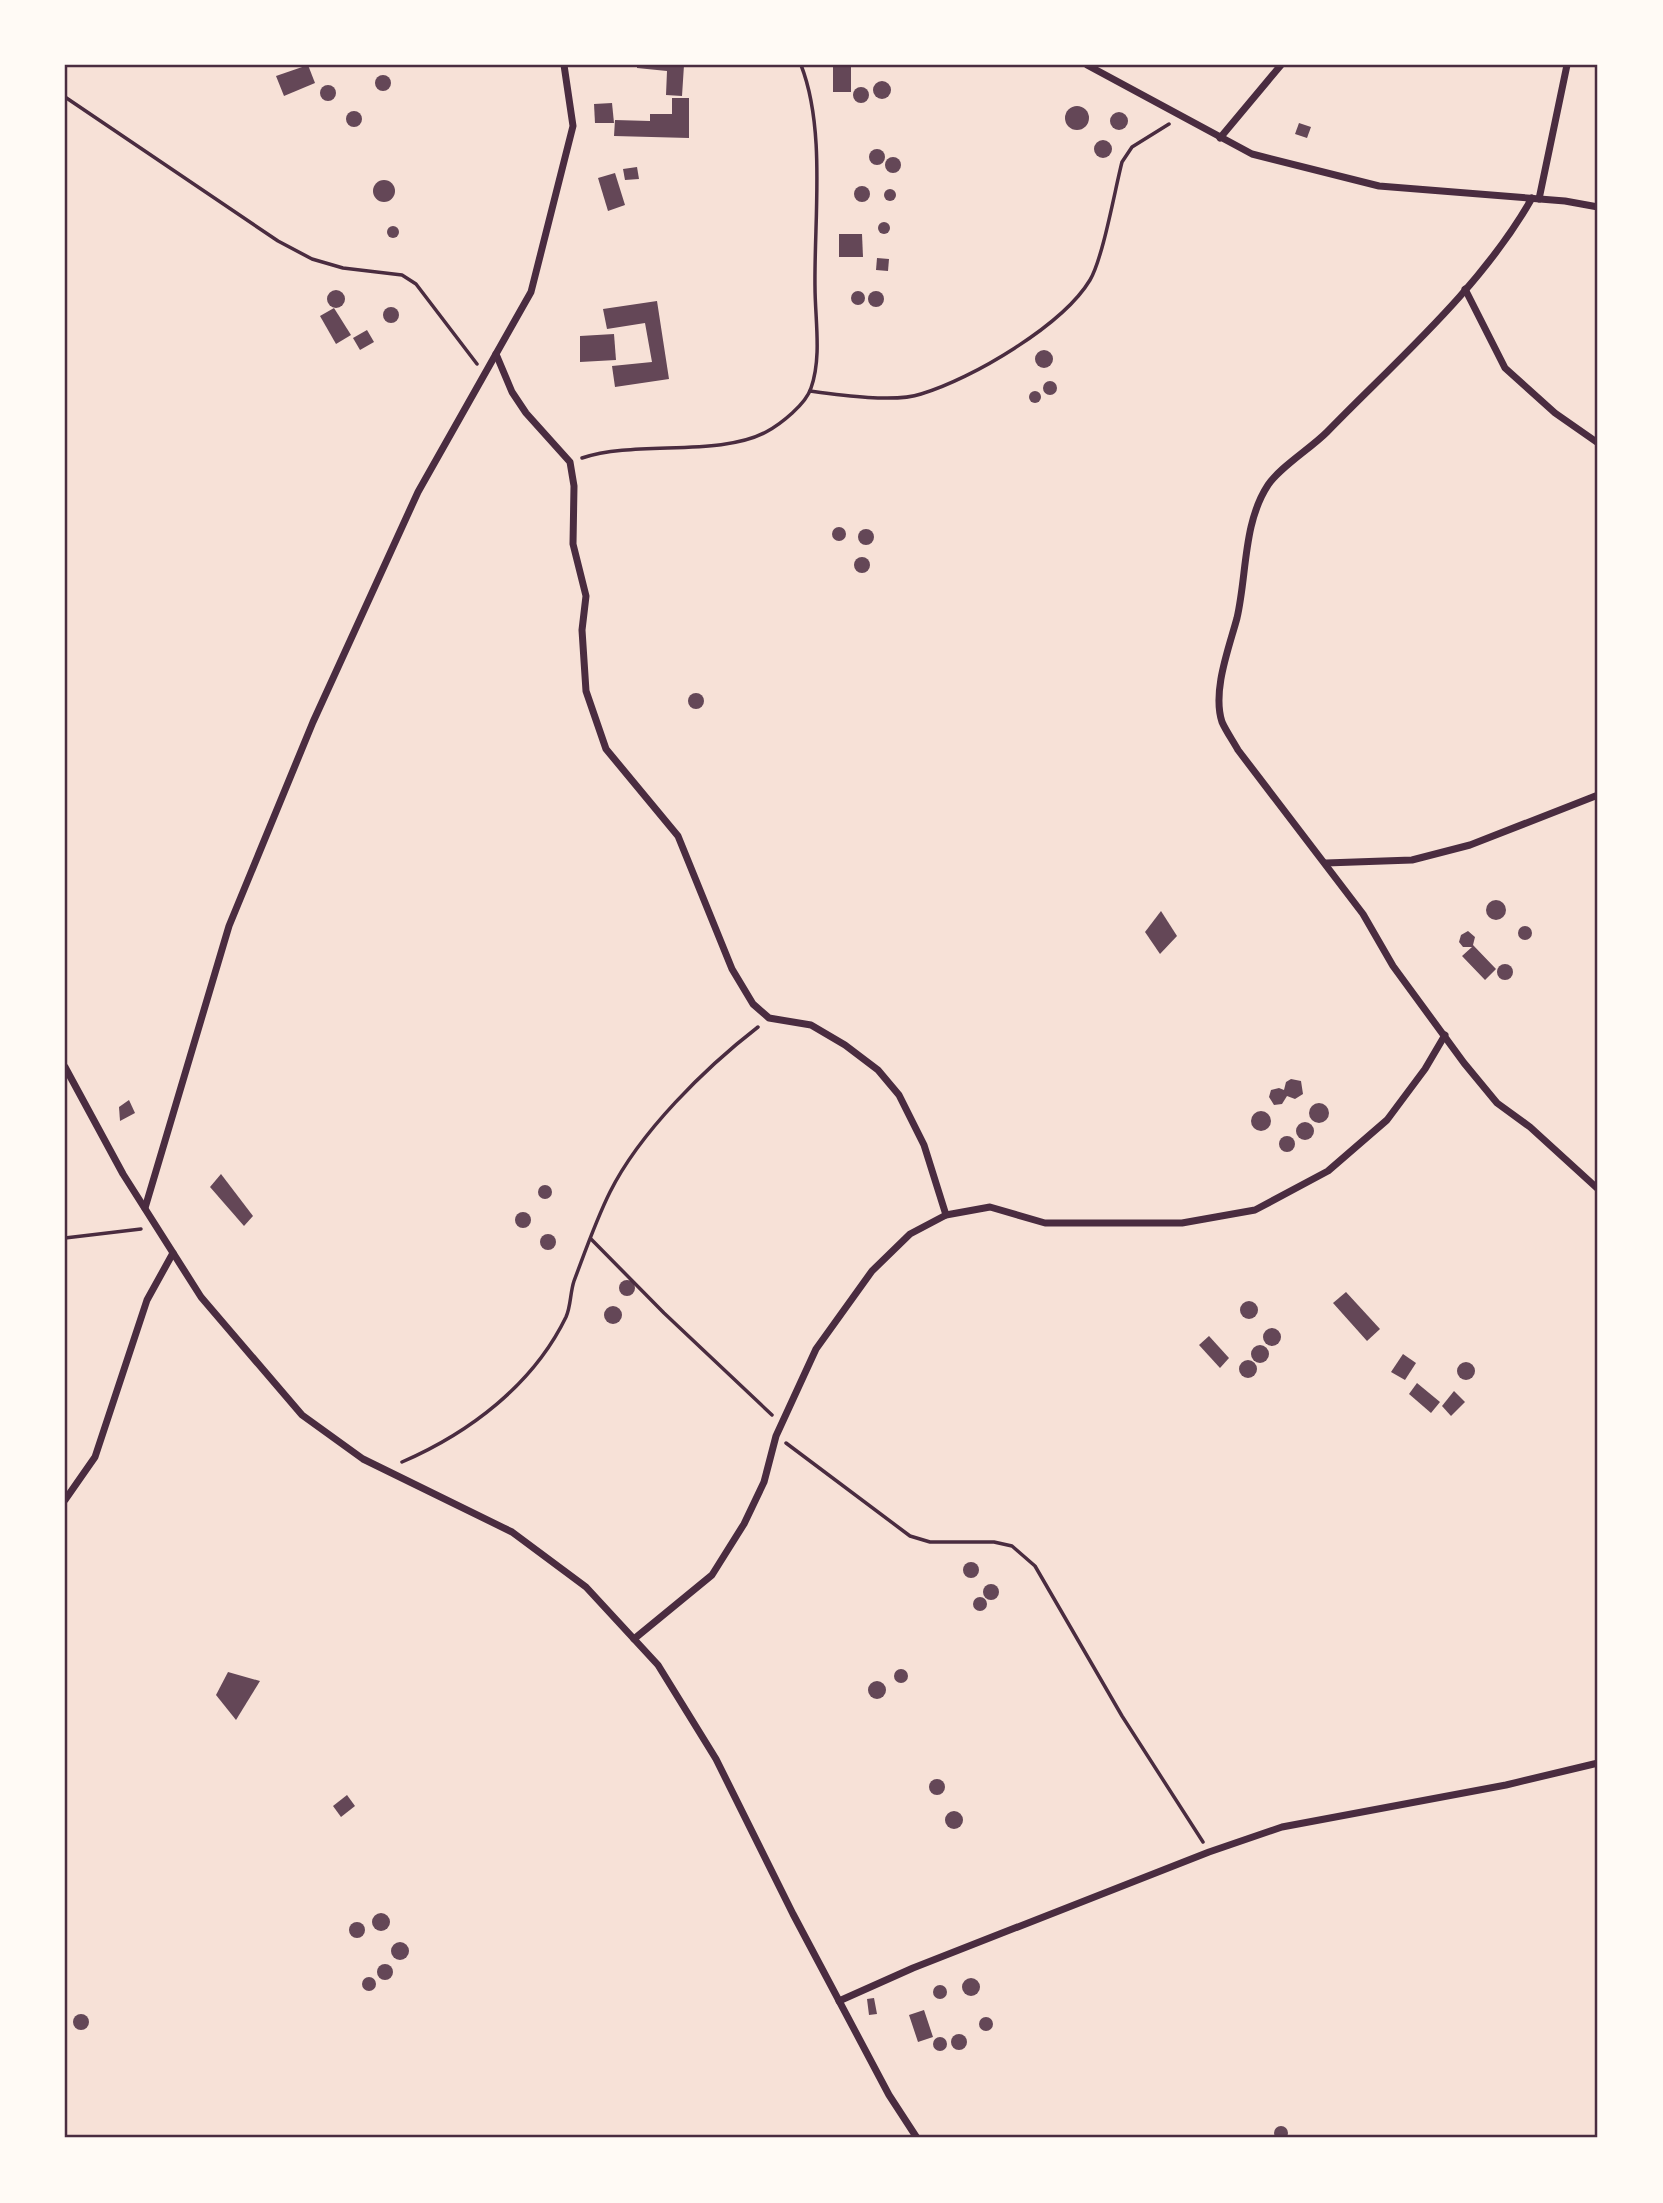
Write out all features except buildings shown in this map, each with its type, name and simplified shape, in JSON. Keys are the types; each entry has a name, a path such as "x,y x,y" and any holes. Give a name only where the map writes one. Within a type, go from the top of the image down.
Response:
{"street":[{"path":"145,1208 229,926 313,722 418,492 531,292 573,126 565,65"},
{"path":"1087,65 1252,154 1379,186 1598,207"},
{"path":"1220,138 1281,65"},
{"path":"1567,65 1536,199 1513,232 1465,289 1314,444 1269,484 1253,517 1245,586 1223,671 1220,705 1222,722 1238,750 1363,914 1393,967 1497,1103 1530,1127 1598,1189"},
{"path":"1465,289 1493,351 1505,368 1555,412 1598,443"},
{"path":"496,354 512,392 526,413 562,449 570,462 574,485 573,544 586,596 583,629 586,691 594,722 606,749 678,836 742,988 753,1004 769,1018 811,1025 878,1070 899,1095 924,1145 946,1215"},
{"path":"1325,863 1412,860 1469,845 1598,794"},
{"path":"634,1639 712,1575 744,1524 764,1482 776,1436 816,1349 872,1271 910,1234 946,1215 990,1207 1045,1223 1182,1223 1255,1210 1328,1171 1387,1120 1425,1069 1445,1035"},
{"path":"65,1067 145,1208 201,1297 302,1415 363,1459 512,1532 586,1587 658,1665 716,1759 839,2001 889,2095 917,2138"},
{"path":"65,1500 95,1457 147,1300 173,1253"},
{"path":"839,2001 913,1968 1209,1852 1282,1827 1506,1785 1598,1763"}],"path":[{"path":"570,462 604,451 683,447 746,438 765,432 804,400 810,391 816,348 815,178 813,108 801,65"},
{"path":"65,97 278,241 312,259 343,268 402,275 416,284 484,374"},
{"path":"810,391 852,397 920,395 1020,345 1071,306 1092,277 1122,162 1132,147 1180,117"},
{"path":"384,1469 428,1451 506,1399 545,1352 567,1315 573,1284 610,1191 655,1126 699,1077 769,1018"},
{"path":"65,1238 157,1227"},
{"path":"591,1239 647,1297 782,1423"},
{"path":"776,1436 910,1536 930,1542 994,1542 1012,1546 1035,1566 1122,1716 1209,1852"}]}
